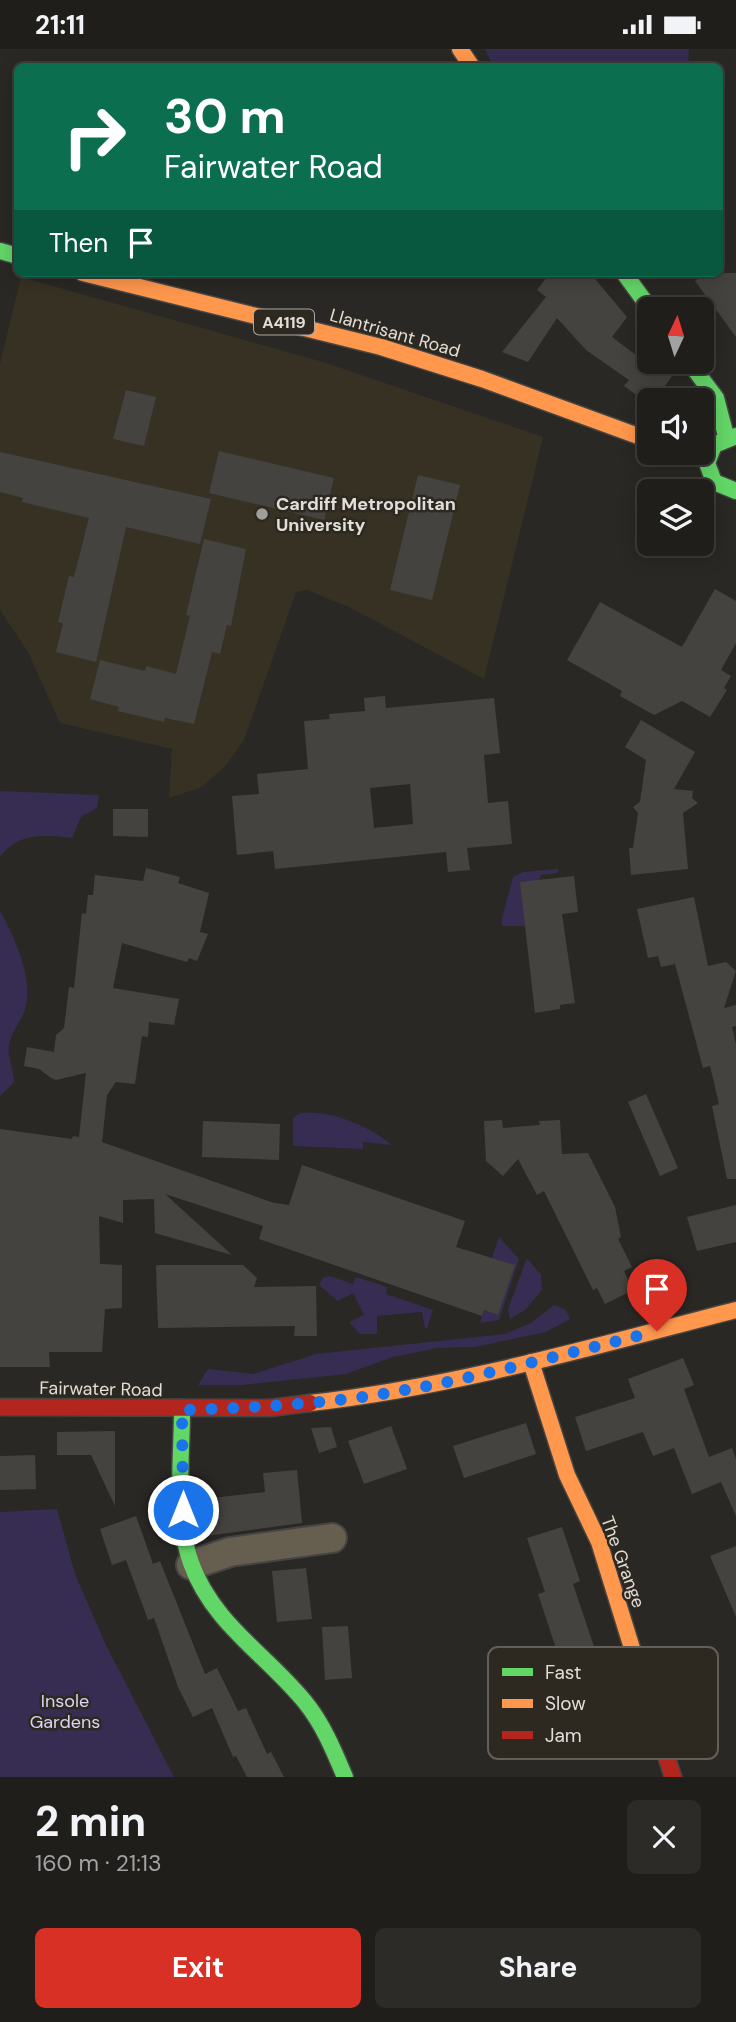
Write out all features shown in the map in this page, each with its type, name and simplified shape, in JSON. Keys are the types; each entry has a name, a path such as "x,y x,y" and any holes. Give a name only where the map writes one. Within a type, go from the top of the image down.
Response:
{"street":[{"name":"Llantrisant Road","path":"99,277 381,347 482,379 637,436"},
{"path":"627,277 642,297"},
{"path":"699,375 716,398 731,436 714,444"},
{"path":"706,465 712,481 719,487 736,491"},
{"name":"Fairwater Road","path":"0,1407 182,1410 270,1408 365,1397 531,1362 736,1310"},
{"name":"The Grange","path":"531,1362 567,1475 599,1542 632,1647"},
{"path":"182,1410 183,1535 191,1565 215,1613 245,1647 299,1695 324,1730 345,1777"},
{"path":"191,1565 230,1552 332,1538"},
{"name":"The Grange","path":"667,1759 673,1777"}],"shaded area":[{"name":"Cardiff Metropolitan University","path":"21,277 323,362 543,437 484,679 351,608 307,590 296,592 244,740 226,765 202,787 169,798 172,749 60,723 28,652 0,610 0,364"}],"green space":[{"path":"485,49 689,49 688,63 492,63"},
{"path":"0,791 99,795 97,808 81,817 72,838 41,836 23,839 0,857"},
{"path":"558,869 558,873 541,875 525,926 503,926 501,922 513,877 523,872"},
{"path":"0,911 22,959 27,998 25,1010 9,1045 14,1082 0,1096"},
{"path":"311,1112 349,1120 392,1145 363,1142 363,1149 293,1146 293,1118 300,1113"},
{"path":"499,1237 519,1259 499,1320 480,1323 484,1310 498,1315 514,1265 492,1258"},
{"path":"527,1258 541,1275 542,1290 525,1310 510,1319 508,1309"},
{"path":"330,1276 353,1284 356,1277 387,1287 386,1294 433,1310 427,1328 425,1329 422,1312 377,1316 377,1334 360,1334 349,1322 364,1315 353,1293 338,1301 319,1285 323,1278"},
{"path":"554,1305 566,1310 570,1319 546,1332 475,1347 437,1348 393,1357 346,1374 243,1385 198,1385 208,1369 253,1374 316,1354 505,1334 531,1323"},
{"name":"Insole Gardens","path":"57,1509 75,1574 105,1643 174,1777 0,1777 0,1512"}],"building":[{"path":"723,273 736,273 736,337 714,307 714,297 707,297 695,281 700,277 723,277"},
{"path":"547,277 593,277 627,317 612,337 637,356 637,375 672,376 663,388 637,388 637,395 624,386 629,380 586,350 557,318 528,362 502,352 546,297 537,290"},
{"path":"126,390 156,397 144,446 113,439"},
{"path":"219,451 334,478 324,520 209,493"},
{"path":"0,452 211,499 200,544 126,527 96,662 56,652 63,623 58,622 69,576 74,577 89,518 22,502 23,498 0,492"},
{"path":"418,475 460,485 432,600 390,590"},
{"path":"204,539 246,549 231,626 227,625 220,654 212,652 194,724 165,718 164,722 118,711 119,707 90,699 100,660 145,671 146,666 176,674 190,616 186,615"},
{"path":"715,589 736,601 736,643 721,670 731,676 724,688 727,690 710,717 682,701 654,715 620,696 622,691 567,660 600,602 682,647"},
{"path":"385,696 386,708 494,698 500,753 484,755 488,803 508,801 512,844 467,848 470,870 448,872 446,852 275,869 273,851 237,855 232,796 259,794 257,774 308,769 304,721 330,719 329,714 365,711 364,698","holes":["410,784 413,824 374,828 370,788"]},
{"path":"641,720 695,752 674,789 693,791 692,798 698,803 683,813 688,869 631,875 629,848 633,848 638,813 633,807 640,802 646,760 625,747"},
{"path":"113,809 148,809 148,837 113,836"},
{"path":"146,868 180,877 178,883 209,893 200,932 208,934 197,961 189,958 187,962 122,943 113,988 179,999 174,1025 149,1022 148,1037 142,1036 135,1084 116,1082 107,1095 102,1142 274,1203 289,1205 302,1165 465,1221 456,1247 515,1265 498,1315 484,1310 482,1316 259,1239 263,1226 165,1194 232,1255 155,1233 154,1199 123,1200 123,1223 99,1216 100,1264 122,1265 122,1308 105,1309 102,1352 49,1352 50,1367 0,1367 0,1129 72,1139 73,1136 79,1137 86,1073 56,1080 51,1078 39,1069 24,1066 27,1047 54,1052 56,1035 64,1028 69,987 74,988 82,913 86,914 88,895 93,895 95,875 143,881"},
{"path":"574,876 578,912 562,914 575,1003 560,1005 560,1009 535,1013 520,882"},
{"path":"694,897 708,966 726,962 736,971 724,1008 736,1005 736,1026 732,1027 736,1044 736,1179 727,1179 712,1106 719,1104 710,1066 703,1068 675,964 661,967 658,956 648,958 637,909"},
{"path":"646,1094 678,1168 660,1176 628,1102"},
{"path":"502,1120 503,1128 540,1125 539,1121 560,1120 562,1154 588,1153 615,1207 621,1237 618,1239 632,1267 624,1271 633,1290 605,1304 597,1288 593,1290 544,1191 537,1195 518,1159 503,1176 486,1161 484,1121"},
{"path":"203,1121 280,1124 279,1160 202,1157"},
{"path":"736,1205 736,1242 697,1251 687,1217"},
{"path":"156,1265 243,1265 257,1278 254,1287 316,1286 317,1336 294,1336 295,1326 158,1328"},
{"path":"683,1358 694,1385 684,1389 709,1457 732,1448 736,1459 736,1516 721,1482 692,1494 674,1448 653,1456 643,1432 586,1451 575,1417 635,1398 628,1379"},
{"path":"526,1423 536,1454 464,1478 453,1446"},
{"path":"391,1426 407,1469 364,1484 348,1441"},
{"path":"331,1427 337,1447 319,1453 311,1428"},
{"path":"115,1431 115,1506 91,1455 57,1455 57,1432"},
{"path":"35,1455 36,1489 0,1490 0,1456"},
{"path":"297,1470 302,1523 206,1536 203,1499 265,1492 263,1473"},
{"path":"136,1516 153,1564 160,1561 205,1674 217,1668 238,1711 246,1708 267,1754 271,1752 284,1777 247,1777 236,1756 233,1757 212,1708 193,1717 178,1687 154,1618 148,1620 126,1560 112,1565 100,1529"},
{"path":"562,1527 580,1581 573,1584 594,1647 556,1647 538,1594 545,1592 527,1538"},
{"path":"736,1546 736,1617 710,1556"},
{"path":"306,1568 312,1619 277,1622 272,1571"},
{"path":"348,1626 352,1678 325,1680 322,1627"}],"traffic: fast":[{"path":"0,251 14,255"},
{"path":"627,277 642,297"},
{"path":"699,375 716,398 726,436"},
{"path":"736,436 714,445 707,463 714,482 736,491"},
{"path":"182,1410 182,1526 191,1563 201,1585 226,1621 311,1710 328,1738 345,1777"}],"traffic: slow":[{"path":"460,49 469,63"},
{"path":"99,277 381,347 482,379 637,436"},
{"path":"310,1403 471,1376 736,1310"},
{"path":"531,1362 567,1475 599,1542 632,1647"}],"traffic: jam":[{"path":"0,1407 270,1408 310,1403"},
{"path":"667,1759 673,1777"}],"place":[{"name":"Cardiff Metropolitan University","path":"262,514"}],"route":[{"path":"183,1510 182,1410 270,1408 365,1397 531,1362 657,1331"}]}
